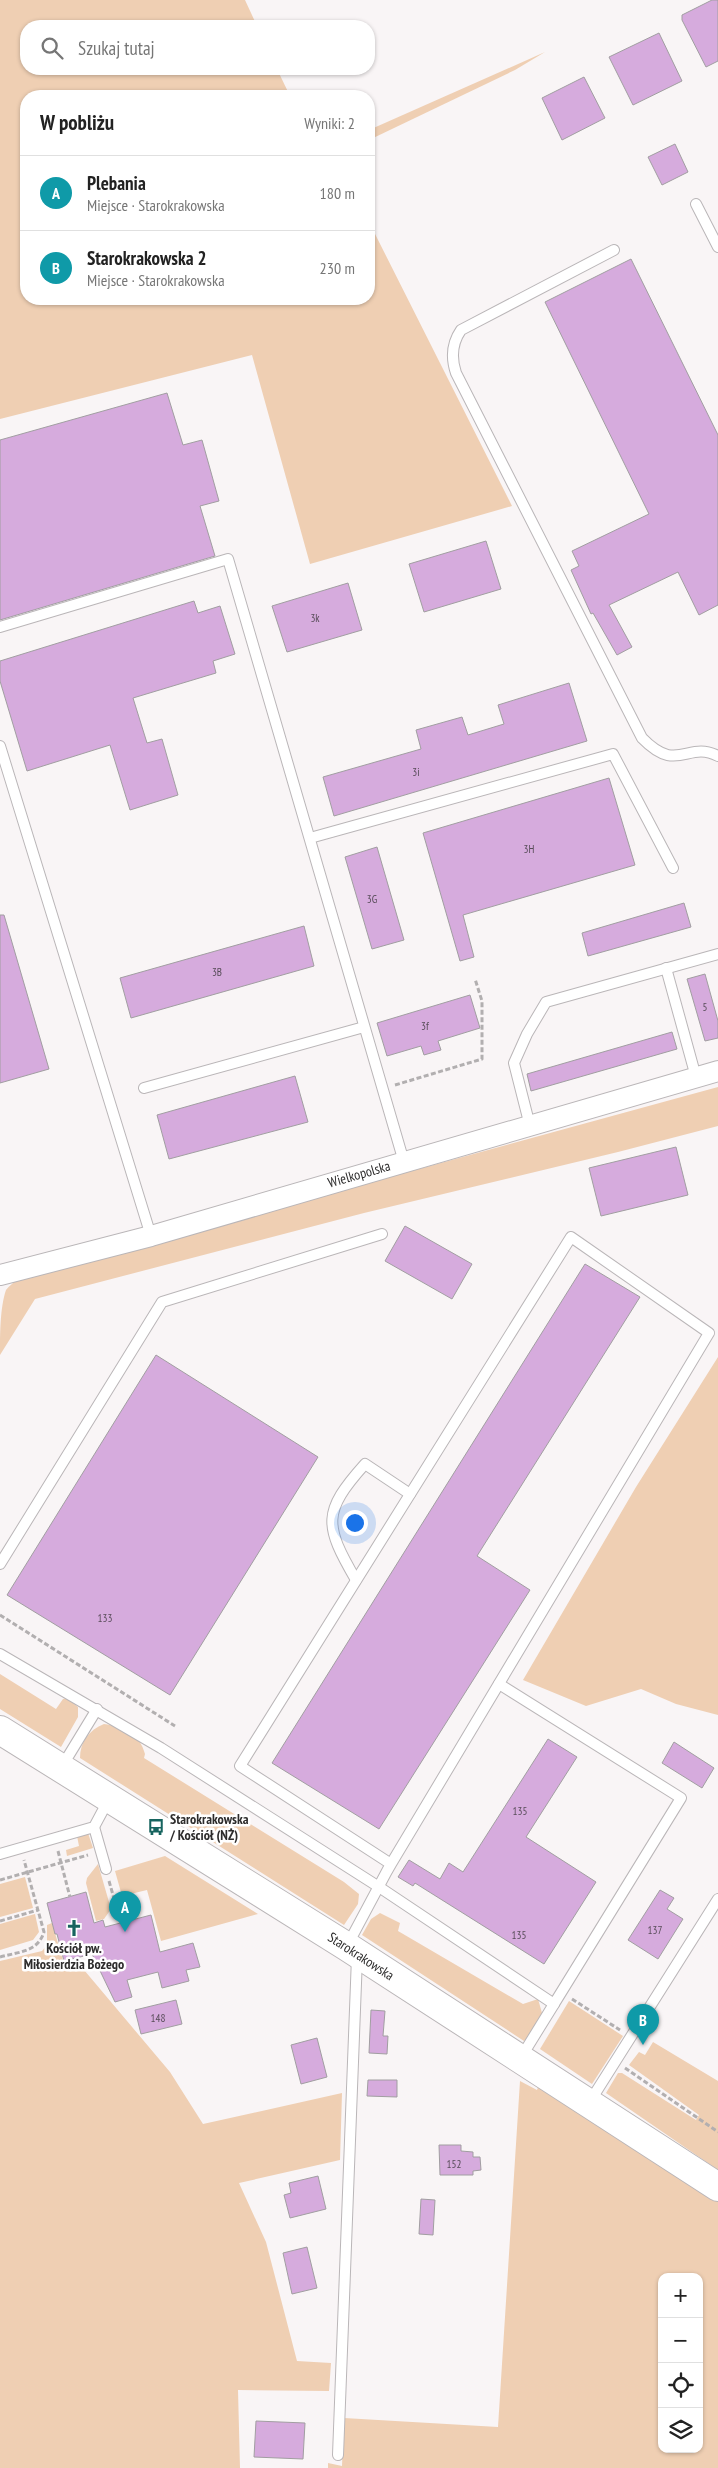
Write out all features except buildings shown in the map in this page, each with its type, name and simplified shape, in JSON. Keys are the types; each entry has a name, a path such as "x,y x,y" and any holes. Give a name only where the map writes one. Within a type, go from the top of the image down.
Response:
{"street":[{"name":"Wielkopolska","path":"0,1275 151,1236 718,1071"},
{"name":"Starokrakowska","path":"0,1730 352,1950 718,2187"}],"lane":[{"path":"696,204 718,247"},
{"path":"614,250 461,330 456,336 452,359 460,381 642,738 655,752 674,758 691,752 710,752 718,756"},
{"path":"0,627 228,559 404,1162"},
{"path":"0,746 151,1236"},
{"path":"310,838 613,754 673,868"},
{"path":"530,1126 514,1063 527,1034 546,1002 718,954"},
{"path":"666,968 696,1077"},
{"path":"144,1088 364,1027"},
{"path":"0,1564 162,1302 382,1234"},
{"path":"338,2456 352,1950 391,1864 709,1333 571,1237 240,1766 391,1864"},
{"path":"356,1580 343,1557 333,1531 333,1506 345,1487 366,1464 410,1494"},
{"path":"0,1654 97,1709 380,1887 554,2004"},
{"path":"499,1684 681,1798 520,2060"},
{"path":"60,1768 97,1709"},
{"path":"106,1868 94,1827 109,1798"},
{"path":"0,1854 94,1827"},
{"path":"589,2104 718,1899"}],"path":[{"path":"382,1088 482,1059 482,1001 475,979"},
{"path":"0,1615 175,1726"},
{"path":"54,1838 70,1896"},
{"path":"0,1957 35,1948 41,1942 44,1932 21,1848"},
{"path":"0,1880 101,1852"},
{"path":"106,1868 121,1923"},
{"path":"0,1920 38,1910"},
{"path":"561,1992 631,2037"},
{"path":"616,2062 718,2132"}],"shaded area":[{"path":"0,0 245,0 254,20 20,20 20,75 280,75 287,90 20,90 20,305 375,305 375,234 512,506 310,564 252,355 0,419"},
{"path":"545,52 515,70 375,137 375,127"},
{"path":"718,1087 718,1126 364,1213 35,1299 0,1355 4,1297 6,1290 18,1279"},
{"path":"718,1357 718,1715 676,1704 641,1689 586,1706 523,1680 636,1487"},
{"path":"0,1674 56,1709 63,1699 67,1698 78,1707 78,1717 61,1747 0,1709"},
{"path":"104,1724 118,1727 130,1733 143,1747 144,1758 344,1882 359,1894 358,1904 344,1925 80,1758 80,1752 86,1737"},
{"path":"88,1833 93,1848 67,1856 66,1850 79,1846 77,1836"},
{"path":"165,1856 258,1914 161,1941 147,1890 122,1896 115,1871"},
{"path":"98,1864 111,1909 104,1919 96,1921 86,1883 87,1878"},
{"path":"25,1877 33,1908 0,1917 0,1884"},
{"path":"380,1913 400,1923 398,1931 523,2004 538,1999 542,2013 527,2039 524,2041 362,1935 371,1919"},
{"path":"35,1914 39,1932 33,1940 0,1950 0,1924"},
{"path":"52,1923 65,1967 79,1964 170,2072 203,2124 342,2093 340,2160 239,2183 266,2242 297,2361 331,2363 329,2391 238,2390 240,2468 0,2468 0,1961 42,1951 47,1945 47,1925"},
{"path":"569,2001 623,2036 592,2084 540,2049"},
{"path":"653,2042 718,2081 718,2170 606,2093 618,2073 622,2073 696,2120 699,2115 629,2065 639,2052 645,2055"},
{"path":"520,2081 537,2090 540,2082 718,2197 718,2468 328,2468 328,2463 342,2466 344,2418 498,2427"}],"place":[{"name":"Starokrakowska / Kościół (NŻ)","path":"156,1827"},
{"name":"Kościół pw. Miłosierdzia Bożego","path":"74,1928"},
{"name":"Plebania","path":"125,1932"},
{"name":"Starokrakowska 2","path":"643,2045"}]}
